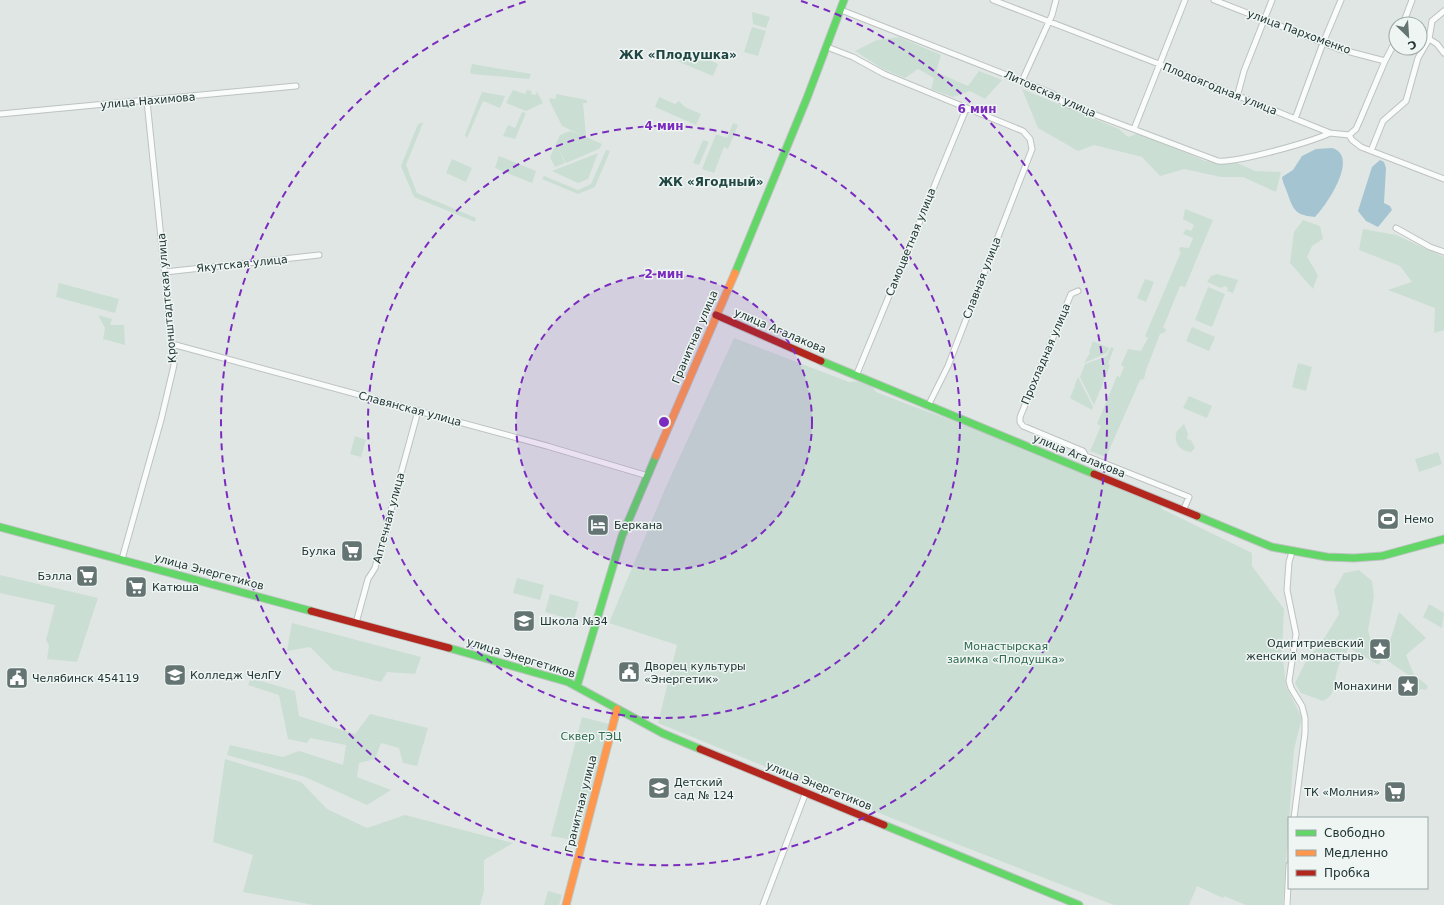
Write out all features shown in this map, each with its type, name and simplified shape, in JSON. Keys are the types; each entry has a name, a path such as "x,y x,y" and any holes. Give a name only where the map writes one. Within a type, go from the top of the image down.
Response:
{"street":[{"name":"Гранитная улица","path":"577,686 622,536 716,315 827,47 844,0"},
{"name":"Плодоягодная улица","path":"994,0 1159,64 1237,97 1330,133 1350,135"},
{"path":"1022,81 1049,22 1056,0"},
{"path":"1134,129 1185,0"},
{"name":"улица Пархоменко","path":"1214,0 1264,21 1339,49 1385,61"},
{"path":"1237,97 1244,71 1272,0"},
{"path":"1295,119 1323,43 1341,0"},
{"path":"1406,16 1412,0"},
{"name":"Литовская улица","path":"841,10 1022,81 1053,94 1064,103 1218,161 1224,162 1274,151 1319,138 1330,133"},
{"path":"1371,151 1383,121 1406,101 1418,58 1429,39 1432,21 1444,10"},
{"path":"1429,39 1437,44 1444,53"},
{"path":"827,47 853,57 884,74 966,109"},
{"path":"1388,55 1356,130 1350,135 1356,144 1444,179"},
{"name":"улица Нахимова","path":"0,114 296,86"},
{"name":"Кронштадтская улица","path":"122,560 174,370 147,101"},
{"name":"Славная улица","path":"928,406 948,366 1032,149 1030,139 1023,131 966,109"},
{"name":"Самоцветная улица","path":"856,376 966,109"},
{"path":"1396,228 1430,247 1444,252"},
{"name":"Якутская улица","path":"165,272 319,255"},
{"name":"Прохладная улица","path":"1078,291 1071,294 1020,417 1020,422 1023,426 1083,451 1086,456 1189,497 1182,511"},
{"name":"улица Агалакова","path":"716,315 856,376 1182,511 1260,542 1292,552 1322,557 1366,558 1397,553 1444,539"},
{"name":"Славянская улица","path":"172,344 648,476"},
{"name":"Аптечная улица","path":"356,623 368,579 375,568 418,411"},
{"name":"улица Энергетиков","path":"0,527 468,653 577,686 662,733 1079,905"},
{"path":"1292,552 1289,562 1287,590 1296,634 1289,681 1291,688 1302,706 1305,718 1294,817"},
{"name":"Гранитная улица","path":"566,905 618,709"},
{"path":"763,905 806,792"},
{"path":"1287,905 1288,885"}],"green space":[{"path":"752,12 770,17 766,28 753,24"},
{"path":"752,27 766,31 758,56 744,52"},
{"path":"899,37 941,55 936,72 968,86 979,71 1002,80 985,99 970,91 953,97 931,89 934,78 918,69 905,78 883,69 855,51 877,40"},
{"path":"680,53 700,61 703,57 718,64 713,76 677,61"},
{"path":"472,64 531,74 529,79 472,74 470,72"},
{"path":"1022,89 1119,129 1128,137 1140,133 1205,161 1237,163 1255,171 1281,172 1276,192 1243,177 1221,177 1184,169 1160,176 1142,157 1094,145 1078,151 1038,128"},
{"path":"513,90 525,94 527,90 532,91 531,94 535,95 537,92 543,103 526,111 506,103"},
{"path":"482,92 505,96 500,108 483,101 467,138 465,135"},
{"path":"556,94 587,100 587,103 583,103 586,137 602,144 599,149 566,163 557,146 565,163 555,167 550,157 560,135 570,131 581,135 562,126 549,100 550,98 556,99"},
{"path":"659,97 675,104 679,101 685,107 701,114 696,125 655,107"},
{"path":"522,112 526,113 515,139 503,136 508,125 515,128"},
{"path":"423,123 406,165 417,193 476,218 475,222 414,197 401,166 418,124"},
{"path":"733,123 738,125 728,149 724,147 714,173 702,169 716,134 727,138"},
{"path":"703,140 709,142 699,165 693,163"},
{"path":"606,150 610,151 595,187 578,194 542,179 544,176 578,190 591,184"},
{"path":"598,153 588,179 578,183 552,171"},
{"path":"499,156 536,171 532,183 495,168"},
{"path":"452,159 472,168 466,182 446,173"},
{"path":"1185,209 1213,220 1185,287 1180,286 1163,328 1166,329 1165,332 1160,334 1144,379 1140,380 1106,457 1090,451 1101,426 1097,424 1117,376 1120,377 1124,367 1121,365 1128,349 1141,351 1148,338 1145,336 1181,252 1179,250 1180,247 1189,248 1193,238 1183,234 1186,229 1191,231 1194,225 1183,219"},
{"path":"1303,220 1320,226 1323,239 1312,246 1307,257 1318,275 1313,289 1290,263 1294,232"},
{"path":"1363,229 1396,235 1444,257 1444,330 1434,333 1435,308 1388,290 1412,282 1400,266 1359,250"},
{"path":"1217,274 1238,280 1233,293 1227,291 1228,288 1225,286 1221,288 1207,282 1211,276"},
{"path":"1145,279 1154,282 1146,302 1137,298"},
{"path":"59,283 119,299 115,313 56,297"},
{"path":"1208,287 1225,294 1212,327 1195,320"},
{"path":"98,315 112,319 110,325 124,325 125,345 103,339 105,328"},
{"path":"1192,327 1215,337 1209,351 1186,341"},
{"name":"Монастырская заимка «Плодушка»","path":"734,338 849,382 860,381 871,385 876,392 1030,451 1116,487 1159,503 1162,509 1252,553 1252,566 1284,609 1282,650 1286,686 1302,718 1294,749 1289,817 1288,817 1283,905 1246,905 1224,896 1223,898 1197,886 1189,905 1114,905 926,832 658,723 677,645 609,623 665,489"},
{"path":"1093,341 1109,348 1107,353 1084,363 1090,353 1089,352"},
{"path":"1111,347 1114,348 1108,364 1110,365 1094,405 1080,377 1085,364 1107,356"},
{"path":"1298,363 1312,367 1306,391 1292,387"},
{"path":"1078,377 1093,407 1092,410 1070,398 1074,388 1076,387 1074,387"},
{"path":"1189,396 1212,406 1207,418 1183,408"},
{"path":"1184,424 1188,434 1187,439 1191,440 1195,448 1191,452 1180,448 1176,439 1177,431"},
{"path":"355,436 366,440 361,457 350,454"},
{"path":"1438,452 1442,464 1419,472 1415,459"},
{"path":"1359,570 1372,581 1374,597 1368,630 1372,645 1389,644 1399,612 1426,638 1406,655 1416,680 1385,659 1381,660 1379,665 1349,648 1339,665 1333,691 1328,698 1323,701 1301,693 1295,683 1306,661 1325,637 1339,614 1334,590 1344,573"},
{"path":"0,575 98,598 77,662 47,659 49,646 46,640 55,605 0,593"},
{"path":"517,578 544,585 540,600 513,593"},
{"path":"550,594 579,602 574,620 545,612"},
{"path":"1429,604 1444,613 1442,628 1423,617"},
{"path":"292,623 421,657 415,674 387,672 381,682 333,670 310,647 287,651"},
{"path":"251,678 295,691 299,716 355,734 370,714 428,728 417,766 403,763 399,748 381,743 375,759 359,763 357,777 391,790 367,805 305,777 227,755 230,745 283,757 299,751 343,765 346,745 310,738 307,743 288,739 279,695 248,685"},
{"path":"1418,678 1428,686 1426,690 1421,689 1412,697 1400,696 1400,687 1408,687"},
{"name":"Сквер ТЭЦ","path":"582,717 609,724 580,832 568,839 551,836"},
{"path":"225,759 301,782 327,809 367,828 405,815 513,843 484,860 484,891 480,905 314,905 243,892 253,855 213,842"},
{"path":"548,891 562,895 559,905 544,905"}],"water":[{"path":"1332,148 1340,153 1343,160 1342,170 1333,192 1315,217 1300,214 1292,205 1282,177 1293,170 1302,156 1316,149"},
{"path":"1380,160 1384,162 1386,168 1384,203 1390,206 1392,210 1378,227 1366,221 1358,211 1372,167"}],"traffic: fast":[{"path":"735,273 807,98 844,0"},
{"path":"821,361 1094,474"},
{"path":"577,686 622,536 656,456"},
{"path":"1197,516 1272,547 1327,557 1354,558 1382,556 1444,539"},
{"path":"0,527 311,611"},
{"path":"449,648 568,682 662,733 700,749"},
{"path":"884,825 1079,905"}],"traffic: slow":[{"path":"656,456 735,273"},
{"path":"566,905 617,709"}],"traffic: jam":[{"path":"716,315 821,361"},
{"path":"1094,474 1197,516"},
{"path":"311,611 449,648"},
{"path":"700,749 884,825"}],"place":[{"name":"Немо","path":"1388,519"},
{"name":"Беркана","path":"598,525"},
{"name":"Булка","path":"352,551"},
{"name":"Бэлла","path":"87,576"},
{"name":"Катюша","path":"136,587"},
{"name":"Школа №34","path":"524,621"},
{"name":"Одигитриевский женский монастырь","path":"1380,649"},
{"name":"Дворец культуры «Энергетик»","path":"629,672"},
{"name":"Колледж ЧелГУ","path":"175,675"},
{"name":"Челябинск 454119","path":"17,678"},
{"name":"Монахини","path":"1408,686"},
{"name":"Детский сад № 124","path":"659,788"},
{"name":"ТК «Молния»","path":"1395,792"}],"district":[{"name":"ЖК «Плодушка»","path":"678,55"},
{"name":"ЖК «Ягодный»","path":"711,182"}]}
